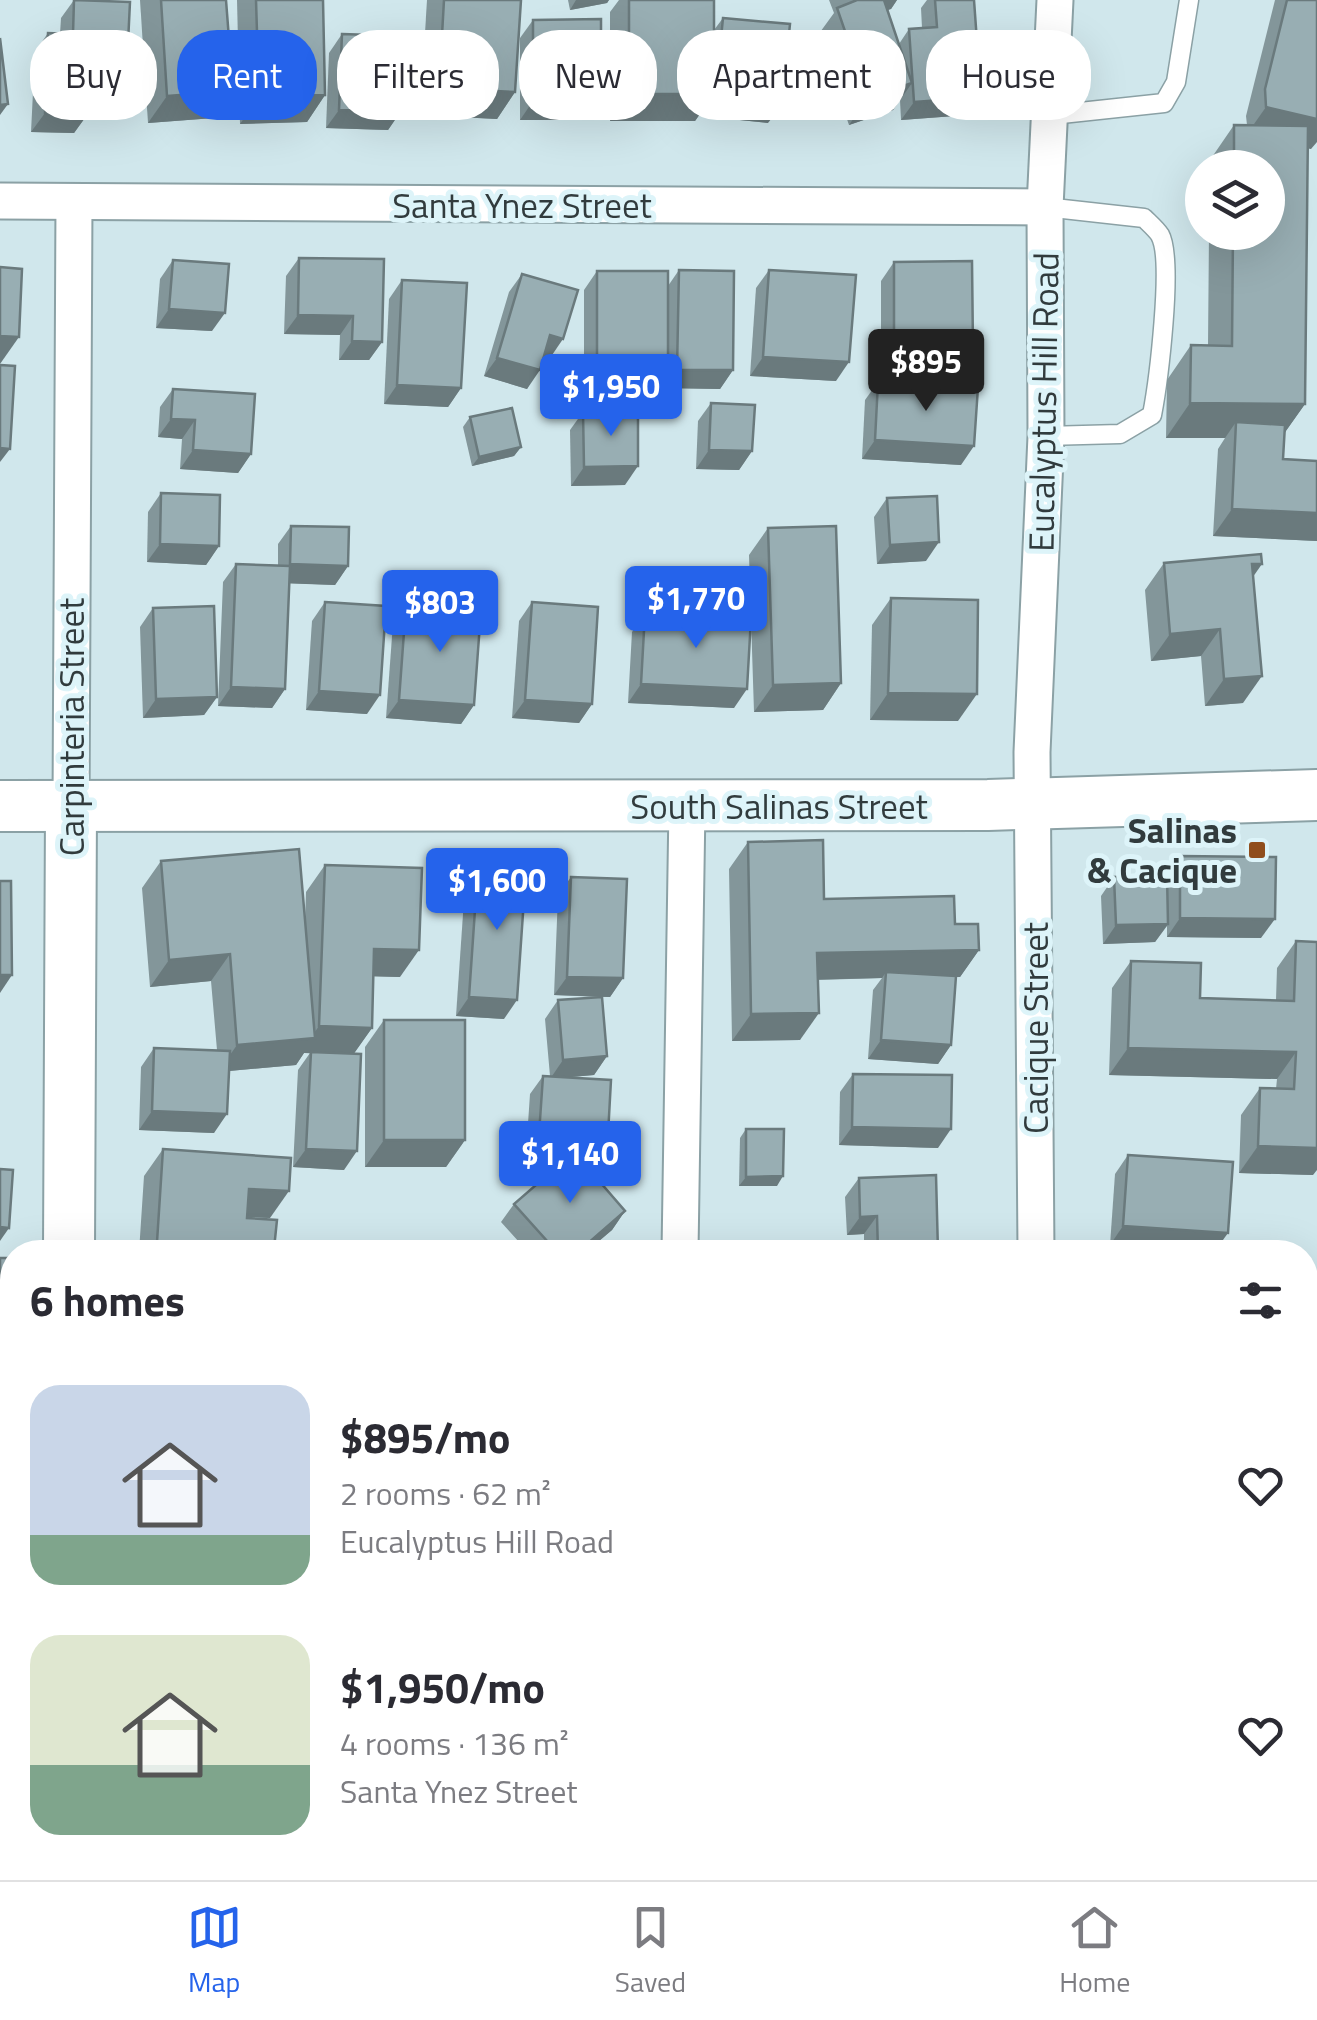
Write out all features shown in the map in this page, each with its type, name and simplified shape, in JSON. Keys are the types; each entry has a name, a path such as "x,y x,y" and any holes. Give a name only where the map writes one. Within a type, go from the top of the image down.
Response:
{"main road":[{"name":"South Salinas Street","path":"0,806 687,806 1033,803 1317,795"},
{"name":"Carpinteria Street","path":"70,1240 71,807"}],"street":[{"name":"Eucalyptus Hill Road","path":"1054,30 1055,0"},
{"name":"Eucalyptus Hill Road","path":"1033,803 1046,436 1044,207 1052,120"},
{"name":"Santa Ynez Street","path":"0,201 1044,207"},
{"name":"Carpinteria Street","path":"71,807 74,202"},
{"name":"Cacique Street","path":"1033,803 1036,1240"},
{"path":"680,1240 687,806"}],"lane":[{"path":"1091,111 1164,103 1176,82 1188,0"},
{"path":"1044,207 1144,218 1162,237 1163,259 1162,371 1152,415 1120,434 1046,436"}],"building":[{"path":"74,0 130,2 129,30 73,30"},
{"path":"161,0 226,0 228,30 177,30 177,95 167,96"},
{"path":"256,0 323,0 325,95 317,95 317,30 257,30"},
{"path":"444,0 521,0 515,92 499,91 499,30 442,30"},
{"path":"629,0 714,0 714,30 677,30 677,94 657,94 657,30 629,30"},
{"path":"857,0 884,0 894,30 845,30 837,8"},
{"path":"935,0 974,0 976,30 926,30 926,101 914,102 909,29 937,27"},
{"path":"1287,0 1317,0 1317,119 1266,107 1265,89"},
{"path":"723,18 790,24 789,30 722,30"},
{"path":"601,19 601,30 533,30 533,20"},
{"path":"0,38 8,104 0,105"},
{"path":"1234,125 1308,126 1305,404 1190,403 1191,345 1232,346 1233,250 1285,250 1285,150 1234,150"},
{"path":"299,258 384,259 382,342 352,341 353,316 298,315"},
{"path":"173,260 229,264 225,313 169,309"},
{"path":"972,261 973,348 894,349 894,262"},
{"path":"0,267 22,269 19,337 0,336"},
{"path":"679,270 734,271 733,370 677,370"},
{"path":"769,270 856,275 849,362 763,357"},
{"path":"597,271 668,271 668,373 597,373"},
{"path":"522,274 578,290 563,339 550,335 540,370 497,358"},
{"path":"402,280 467,283 461,388 397,385"},
{"path":"0,365 15,366 10,449 0,448"},
{"path":"878,382 978,387 974,446 875,440"},
{"path":"173,389 255,394 251,454 193,450 195,420 171,419"},
{"path":"711,403 755,405 752,451 709,450"},
{"path":"512,408 521,447 479,457 470,417"},
{"path":"638,411 638,466 584,467 583,412"},
{"path":"1236,422 1285,425 1283,459 1317,461 1317,513 1232,509"},
{"path":"161,493 220,495 219,546 160,544"},
{"path":"937,496 939,542 890,545 887,498"},
{"path":"291,526 349,527 348,566 290,564"},
{"path":"836,526 841,683 773,685 768,528"},
{"path":"1261,554 1262,564 1252,564 1262,676 1224,679 1220,629 1170,634 1164,563"},
{"path":"236,564 290,566 285,689 231,687"},
{"path":"891,598 978,600 977,694 888,693"},
{"path":"325,602 386,606 380,695 319,691"},
{"path":"532,602 598,607 592,704 525,700"},
{"path":"406,605 481,610 474,705 399,700"},
{"path":"214,606 217,697 156,699 153,608"},
{"path":"645,613 751,618 747,689 641,684"},
{"path":"823,840 824,899 954,896 955,924 978,924 979,950 817,953 819,1013 751,1014 748,842"},
{"path":"299,849 315,1038 237,1045 230,954 169,960 161,861"},
{"path":"1180,856 1276,857 1275,919 1180,918"},
{"path":"325,865 422,868 419,950 374,949 372,1028 319,1026"},
{"path":"478,866 526,870 517,1000 469,997"},
{"path":"1167,875 1168,924 1116,925 1114,877"},
{"path":"571,877 627,879 623,978 567,977"},
{"path":"0,881 11,881 12,975 0,975"},
{"path":"1296,941 1317,942 1317,1148 1258,1146 1260,1088 1294,1089 1296,1052 1128,1048 1131,961 1201,963 1200,998 1294,1001"},
{"path":"886,972 956,976 951,1045 881,1040"},
{"path":"602,997 607,1056 563,1060 558,1000"},
{"path":"384,1020 465,1020 465,1140 384,1140"},
{"path":"154,1048 230,1051 227,1114 152,1111"},
{"path":"311,1052 361,1054 357,1151 306,1149"},
{"path":"853,1074 952,1075 951,1129 852,1127"},
{"path":"543,1076 611,1080 607,1153 538,1149"},
{"path":"746,1129 784,1129 783,1176 746,1177"},
{"path":"163,1149 291,1158 289,1191 249,1189 247,1218 277,1220 275,1240 157,1240"},
{"path":"574,1152 625,1211 592,1240 546,1240 514,1204"},
{"path":"1128,1155 1233,1162 1228,1233 1123,1226"},
{"path":"0,1169 13,1170 9,1228 0,1227"},
{"path":"936,1175 938,1240 878,1240 877,1216 860,1217 859,1178"}],"place":[{"name":"Salinas & Cacique","path":"1257,850"}]}
